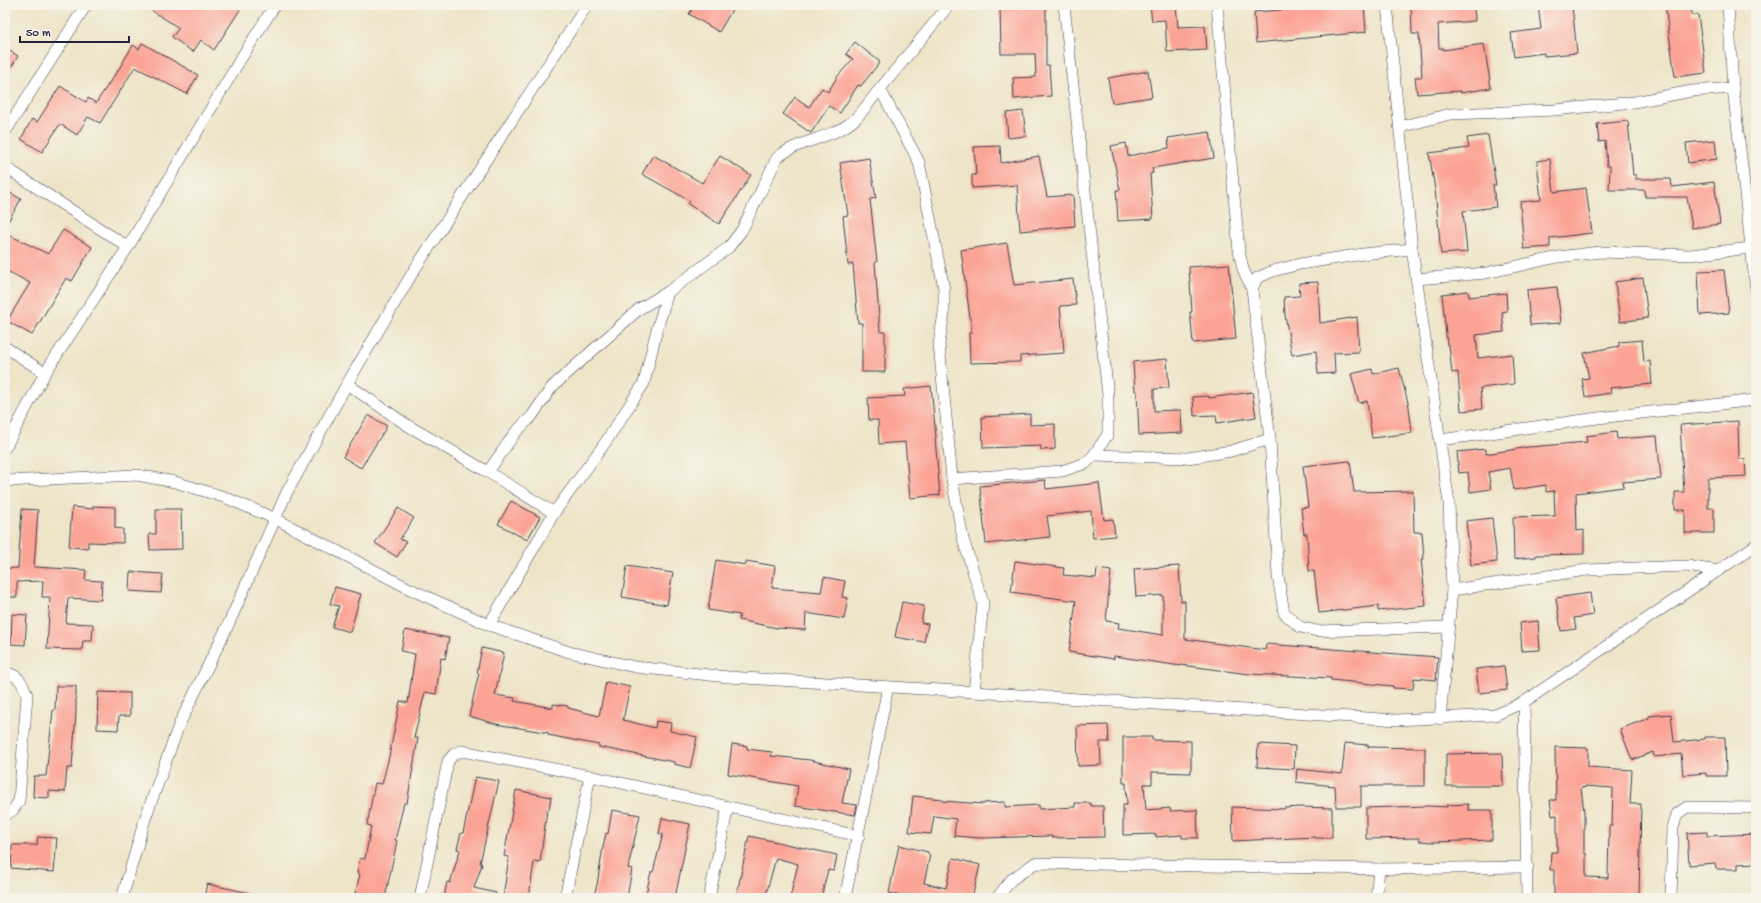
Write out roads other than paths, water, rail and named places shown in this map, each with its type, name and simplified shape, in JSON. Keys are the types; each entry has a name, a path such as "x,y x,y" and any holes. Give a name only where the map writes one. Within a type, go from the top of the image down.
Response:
{"street":[{"path":"5,132 86,5"},
{"path":"5,448 45,373 128,247 240,60 275,5"},
{"path":"122,898 145,819 179,725 229,623 287,492 347,384 413,272 587,5"},
{"path":"488,472 515,433 532,416 552,387 639,309 668,292 729,247 742,230 777,158 786,150 841,128 854,120 948,5"},
{"path":"952,479 1062,471 1086,463 1094,455 1108,434 1108,395 1064,5"},
{"path":"1217,5 1239,251 1243,268 1252,289 1270,439 1278,576 1284,613 1300,627 1317,631 1449,627"},
{"path":"1387,5 1412,249 1449,503 1452,590 1440,719"},
{"path":"1728,5 1733,88 1756,288"},
{"path":"1400,126 1450,114 1555,110 1634,102 1692,91 1733,88"},
{"path":"880,89 919,162 944,289 944,313 939,344 952,479 963,539 982,603 974,692"},
{"path":"5,167 128,247"},
{"path":"1417,279 1486,273 1558,257 1600,252 1690,255 1751,248"},
{"path":"1252,289 1257,278 1273,271 1300,264 1363,254 1412,249"},
{"path":"489,625 554,513 605,443 644,383 668,292"},
{"path":"5,347 45,373"},
{"path":"347,384 407,425 488,472 554,513"},
{"path":"1440,440 1598,418 1756,400"},
{"path":"1094,455 1188,458 1231,451 1270,439"},
{"path":"5,481 137,476 175,482 224,497 276,519 410,589 489,625 569,652 635,667 728,677 1397,720 1495,715 1524,702 1756,545"},
{"path":"1452,590 1587,570 1687,566 1718,571"},
{"path":"5,673 11,674 22,682 27,696 19,801 13,810 5,815"},
{"path":"845,898 859,836 888,687"},
{"path":"1524,702 1528,867 1527,898"},
{"path":"420,898 448,761 454,754 462,752 590,776 859,836"},
{"path":"564,898 590,776"},
{"path":"709,898 728,807"},
{"path":"1671,898 1673,828 1677,814 1687,807 1756,808"},
{"path":"997,898 1011,880 1035,863 1379,869 1528,867"},
{"path":"1376,898 1379,869"}]}
